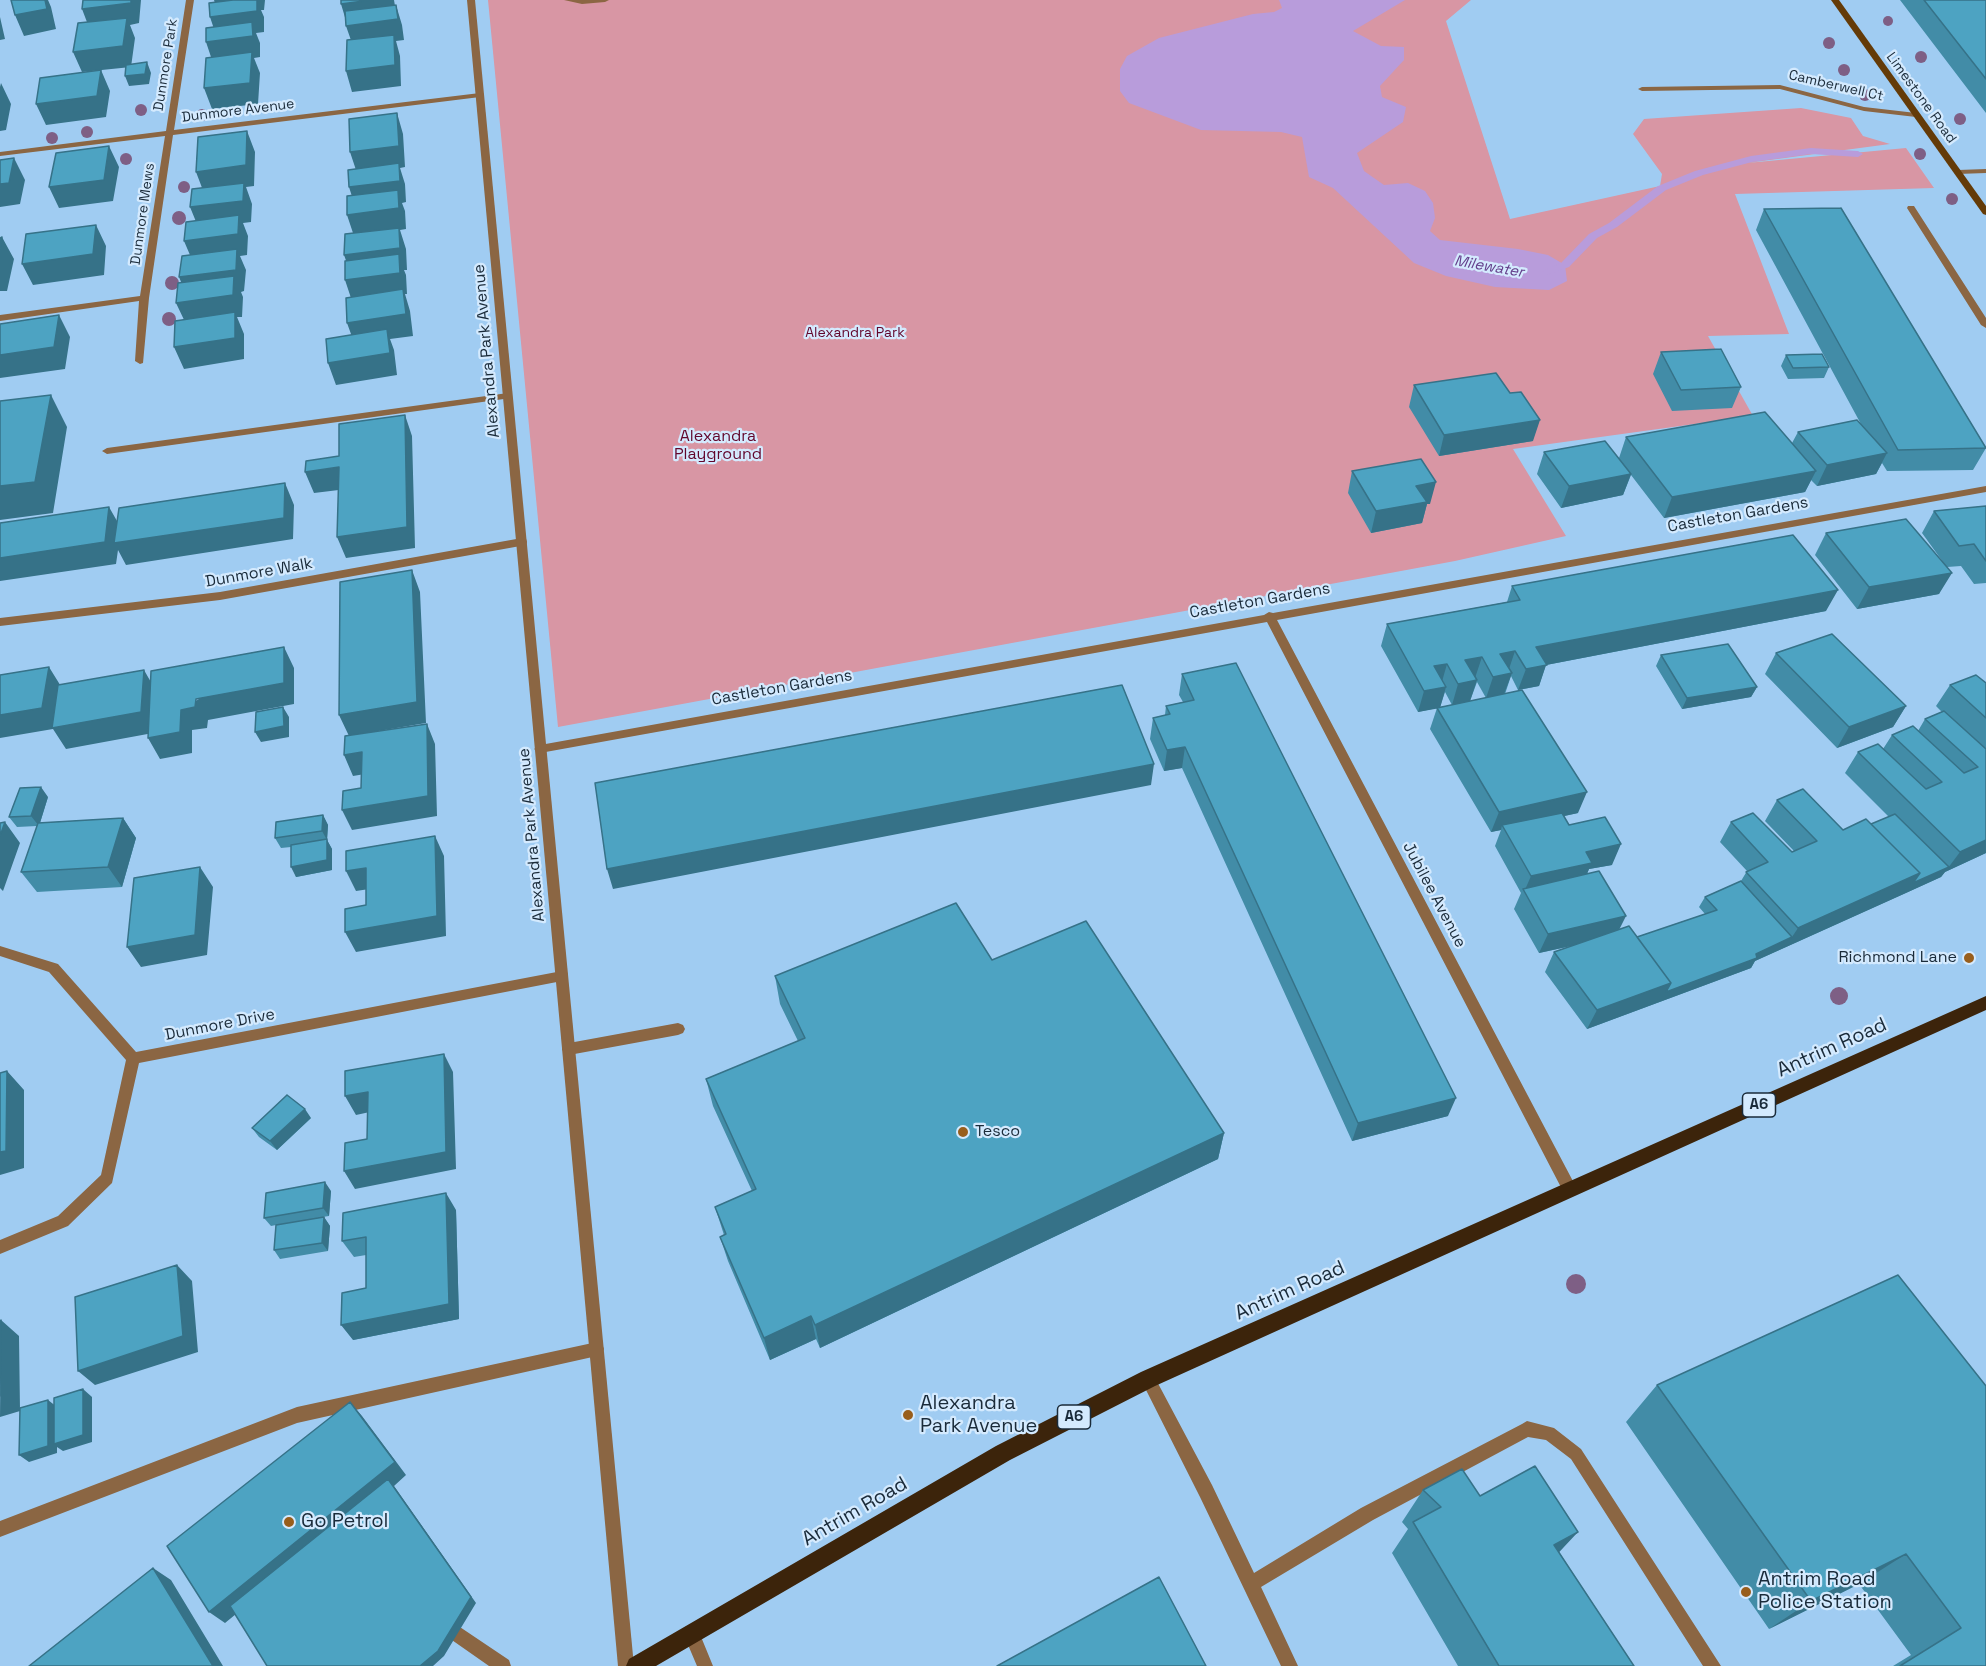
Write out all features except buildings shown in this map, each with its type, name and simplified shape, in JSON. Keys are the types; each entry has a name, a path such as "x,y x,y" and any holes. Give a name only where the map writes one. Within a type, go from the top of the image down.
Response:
{"main road":[{"name":"Limestone Road","path":"1835,0 1986,212"},
{"name":"Antrim Road","path":"636,1666 1003,1453 1148,1379 1986,1003"}],"street":[{"name":"Dunmore Park","path":"169,134 190,0"},
{"name":"Alexandra Park Avenue","path":"471,0 626,1666"},
{"path":"568,0 582,2 605,0"},
{"name":"Camberwell Ct","path":"1642,89 1780,87 1864,109 1916,115"},
{"name":"Dunmore Avenue","path":"0,154 480,95"},
{"name":"Dunmore Mews","path":"140,362 144,298 169,134"},
{"path":"1958,172 1986,171"},
{"path":"1911,208 1986,325"},
{"path":"0,318 144,298"},
{"path":"107,452 508,396"},
{"name":"Castleton Gardens","path":"540,749 1269,616 1986,489"},
{"name":"Dunmore Walk","path":"0,622 220,596 522,542"},
{"name":"Jubilee Avenue","path":"1269,616 1570,1190"},
{"path":"0,951 53,968 133,1058 107,1178 63,1221 0,1247"},
{"name":"Dunmore Drive","path":"133,1058 562,976"},
{"path":"569,1048 678,1029"},
{"path":"0,1529 297,1415 597,1349"},
{"path":"1148,1379 1290,1666"},
{"path":"1250,1584 1367,1514 1527,1429 1549,1433 1576,1454 1713,1666"},
{"path":"426,1624 434,1618 503,1666"},
{"path":"691,1633 705,1666"}],"green space":[{"name":"Alexandra Park","path":"488,0 1471,0 1446,21 1510,219 1660,186 1662,174 1633,134 1644,119 1801,108 1851,118 1863,136 1890,144 1747,163 1906,148 1934,188 1735,194 1789,334 1708,336 1753,416 1513,449 1566,536 1455,561 558,727"}],"water":[{"path":"1279,0 1405,0 1353,31 1381,46 1404,47 1404,60 1380,86 1382,97 1406,107 1403,122 1357,153 1364,171 1384,185 1408,183 1425,191 1433,203 1435,218 1430,231 1440,240 1518,249 1548,255 1565,265 1567,281 1549,290 1495,287 1446,276 1414,263 1333,188 1309,177 1302,137 1281,132 1201,130 1129,103 1120,91 1120,69 1127,56 1159,38 1253,14 1274,12 1282,8"}],"waterway":[{"name":"Milewater","path":"1547,272 1565,265 1593,236 1613,225 1662,188 1699,173 1751,159 1811,151 1858,154"}],"place":[{"name":"Richmond Lane","path":"1969,958"},
{"name":"Tesco","path":"963,1132"},
{"name":"Alexandra Park Avenue","path":"908,1415"},
{"name":"Go Petrol","path":"289,1522"},
{"name":"Antrim Road Police Station","path":"1746,1592"}],"park label":[{"name":"Alexandra Playground","path":"718,446"}]}
